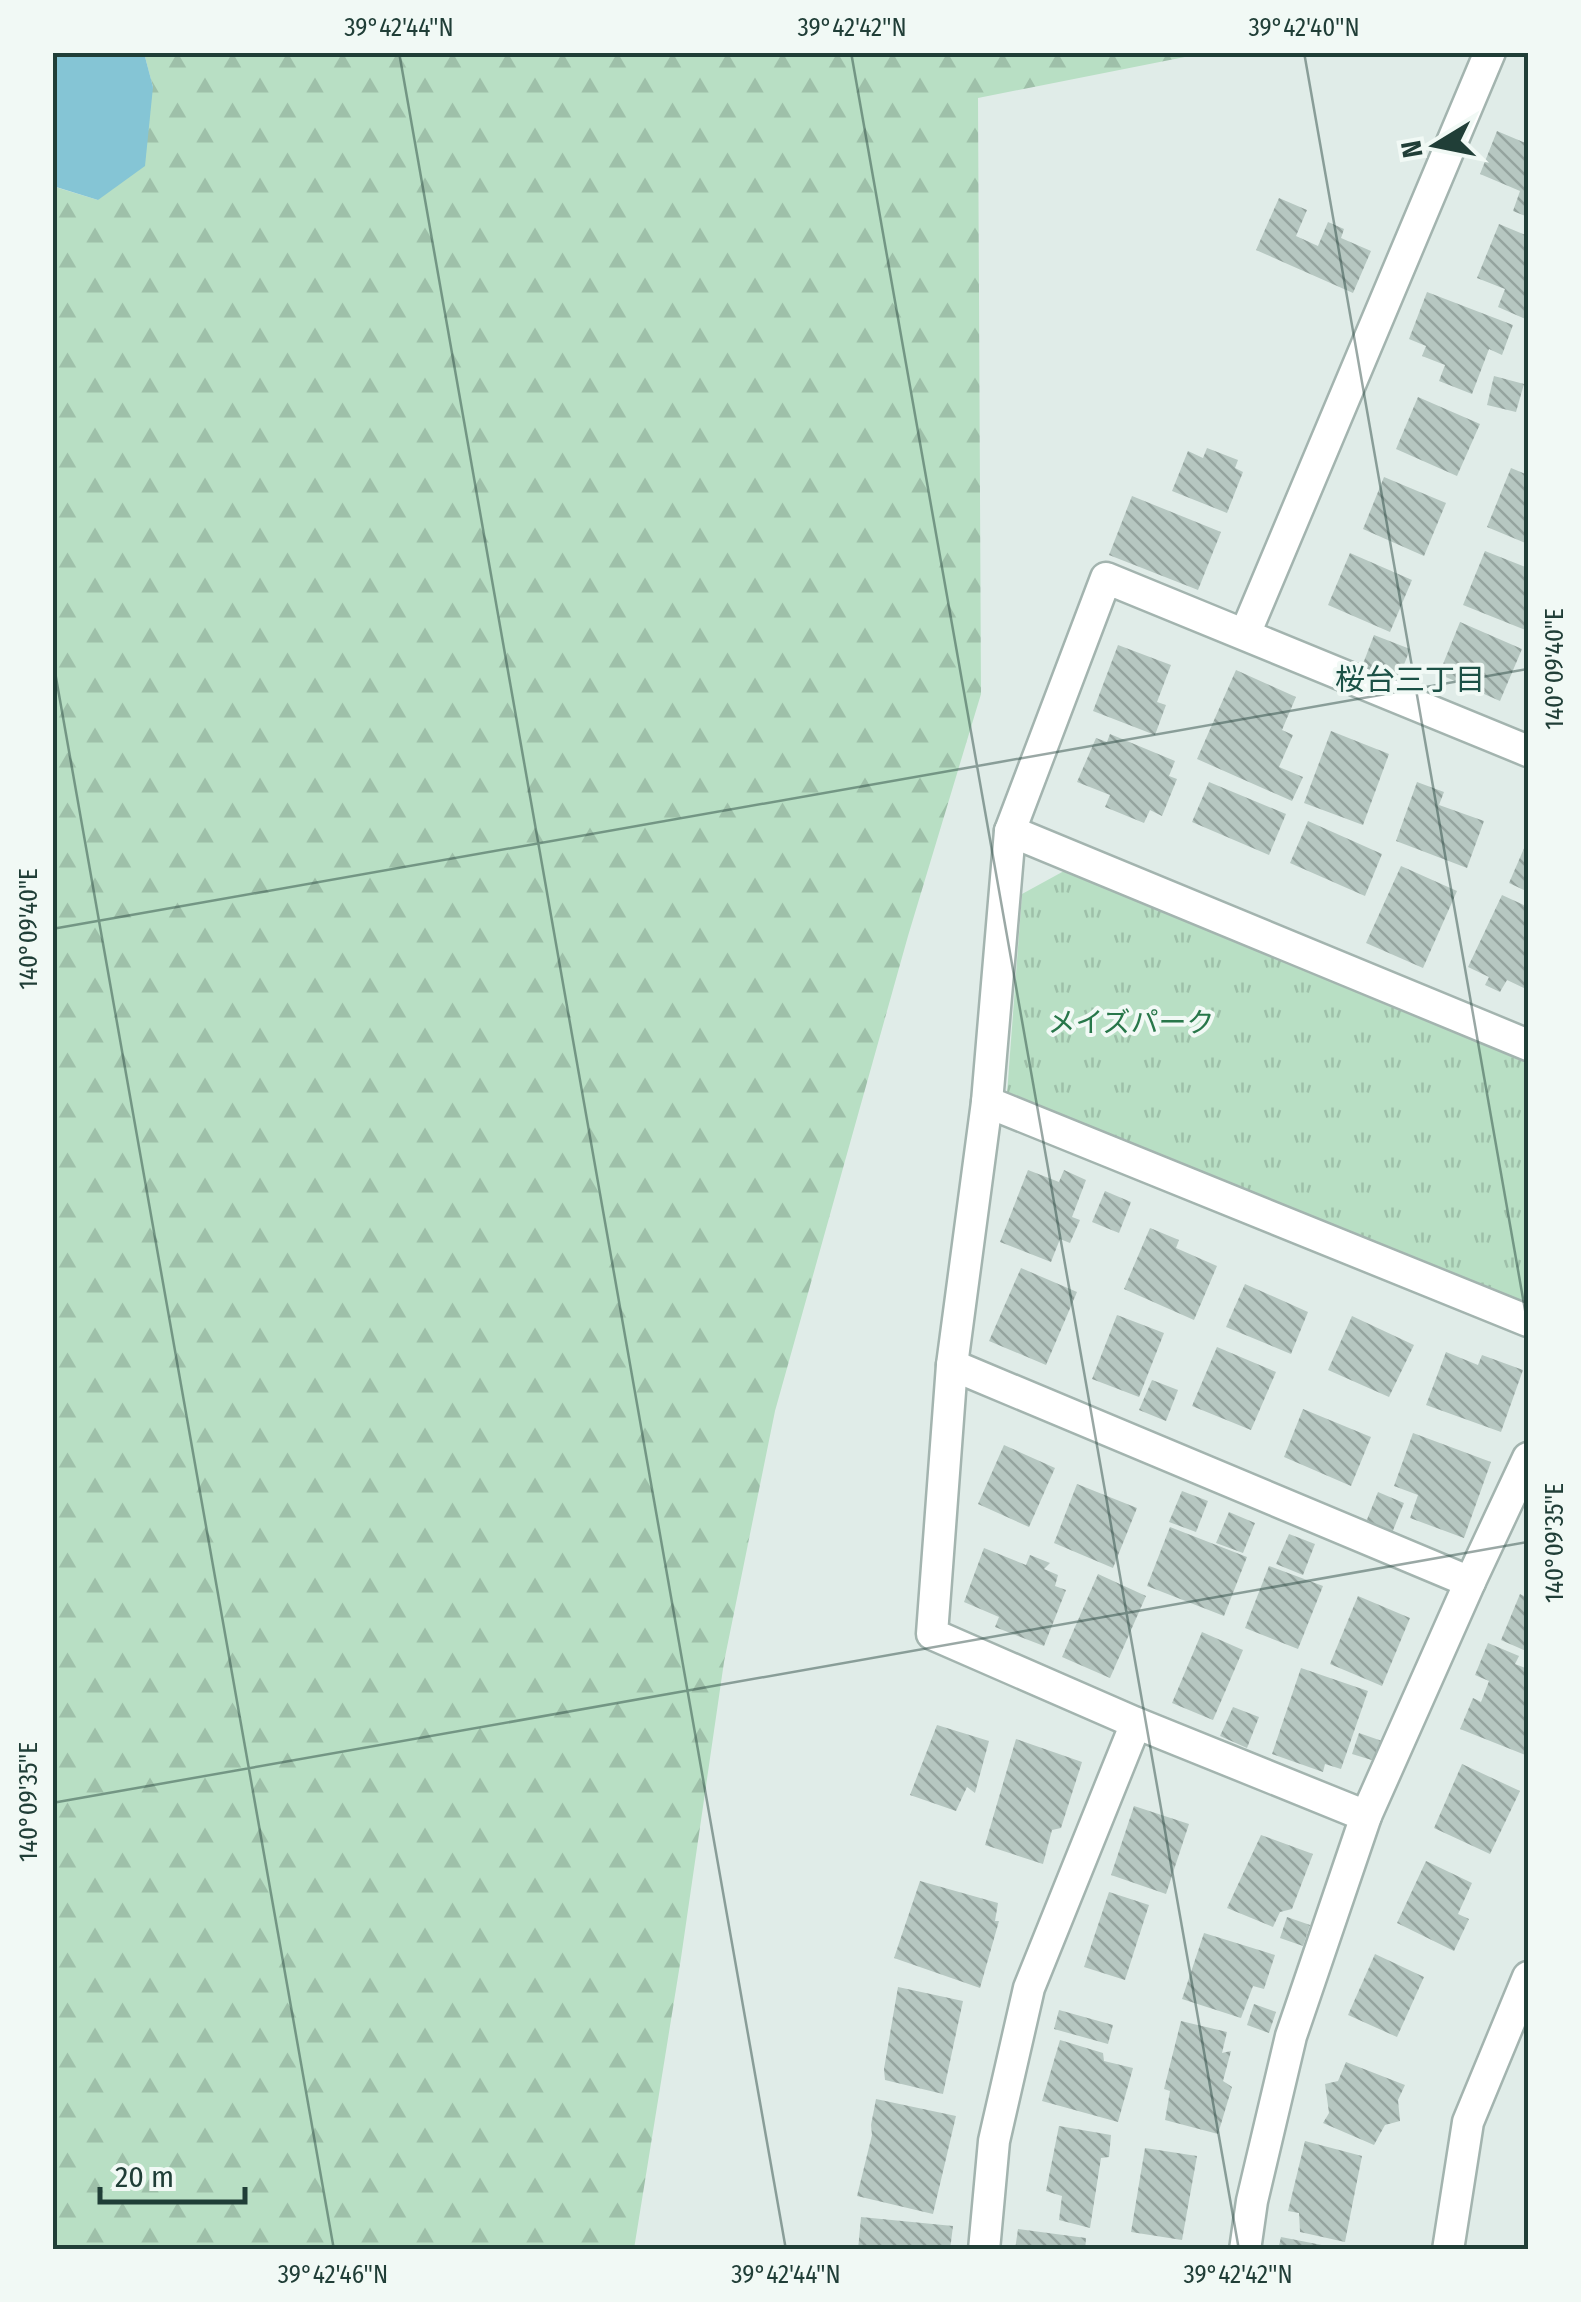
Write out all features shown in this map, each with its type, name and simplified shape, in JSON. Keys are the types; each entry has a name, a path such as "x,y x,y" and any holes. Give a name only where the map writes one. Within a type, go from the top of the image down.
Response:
{"street":[{"path":"1245,634 1490,52"},
{"path":"1366,1816 1136,1723 932,1634 952,1366 987,1102 1010,831 1106,578 1528,751"},
{"path":"1010,831 1528,1046"},
{"path":"987,1102 1528,1321"},
{"path":"952,1366 1470,1582"},
{"path":"1245,2250 1252,2202 1291,2036 1366,1816 1528,1458"},
{"path":"984,2250 994,2140 1028,1988 1136,1723"},
{"path":"1448,2250 1468,2122 1528,1977"}],"green space":[{"path":"144,53 1205,53 978,98 981,694 908,936 775,1411 724,1662 634,2249 53,2249 52,186 98,200 153,87"},
{"name":"メイズパーク","path":"1064,871 1528,1061 1528,1307 1007,1094 1022,894"}],"water":[{"path":"53,52 144,53 153,87 145,166 98,200 53,186"}],"building":[{"path":"1497,131 1528,144 1528,217 1513,211 1520,191 1480,174"},
{"path":"1279,198 1307,210 1296,236 1318,246 1328,222 1344,229 1341,238 1371,251 1353,293 1256,250"},
{"path":"1499,224 1528,236 1528,320 1498,307 1505,289 1477,278"},
{"path":"1427,292 1513,325 1502,355 1489,349 1472,394 1439,381 1445,365 1422,356 1426,346 1409,339"},
{"path":"1494,376 1524,384 1516,412 1487,405"},
{"path":"1418,397 1480,424 1457,476 1396,449"},
{"path":"1207,448 1238,460 1235,468 1243,472 1227,513 1172,491 1188,451 1203,458"},
{"path":"1511,468 1528,475 1528,544 1487,527"},
{"path":"1384,477 1446,503 1424,556 1363,529"},
{"path":"1132,496 1221,532 1198,590 1109,555"},
{"path":"1485,551 1528,568 1528,631 1463,605"},
{"path":"1350,553 1412,580 1390,632 1328,605"},
{"path":"1460,622 1522,649 1500,701 1439,674"},
{"path":"1374,635 1410,649 1397,683 1361,669"},
{"path":"1118,645 1171,665 1157,702 1166,705 1155,735 1093,711"},
{"path":"1236,670 1296,697 1282,730 1293,735 1279,767 1303,777 1292,801 1197,759"},
{"path":"1331,731 1389,754 1363,825 1304,803"},
{"path":"1110,734 1175,761 1169,776 1177,779 1162,816 1150,810 1144,823 1105,807 1110,795 1077,782 1096,738 1107,742"},
{"path":"1209,782 1286,814 1269,855 1192,822"},
{"path":"1417,782 1444,792 1439,805 1484,821 1467,868 1396,841"},
{"path":"1308,821 1382,854 1365,896 1290,863"},
{"path":"1528,839 1528,892 1509,883"},
{"path":"1401,866 1457,891 1423,968 1366,943"},
{"path":"1502,895 1528,907 1528,990 1507,980 1500,992 1485,985 1489,977 1468,967"},
{"path":"1028,1170 1059,1182 1064,1170 1086,1180 1072,1217 1080,1220 1070,1243 1060,1239 1051,1262 1000,1242"},
{"path":"1105,1191 1131,1202 1119,1233 1092,1222"},
{"path":"1150,1228 1179,1240 1176,1248 1217,1266 1194,1320 1124,1289"},
{"path":"1021,1268 1077,1292 1046,1365 989,1341"},
{"path":"1245,1284 1308,1312 1291,1354 1226,1327"},
{"path":"1117,1315 1164,1333 1139,1397 1092,1379"},
{"path":"1352,1316 1414,1345 1389,1397 1328,1370"},
{"path":"1217,1347 1276,1372 1251,1430 1192,1406"},
{"path":"1446,1352 1478,1365 1482,1355 1523,1370 1501,1432 1426,1405"},
{"path":"1152,1380 1178,1390 1166,1421 1139,1410"},
{"path":"1303,1409 1371,1437 1351,1486 1284,1457"},
{"path":"1413,1433 1491,1462 1464,1538 1410,1518 1418,1495 1394,1486"},
{"path":"1004,1445 1055,1468 1029,1527 978,1504"},
{"path":"1077,1484 1137,1508 1113,1568 1054,1543"},
{"path":"1182,1491 1208,1501 1196,1532 1169,1522"},
{"path":"1378,1492 1404,1503 1392,1533 1366,1522"},
{"path":"1229,1512 1255,1523 1243,1553 1216,1543"},
{"path":"1170,1527 1247,1557 1224,1616 1147,1586"},
{"path":"1289,1534 1315,1544 1303,1575 1276,1564"},
{"path":"984,1548 1026,1565 1030,1555 1050,1563 1044,1569 1058,1575 1055,1586 1066,1590 1044,1646 995,1627 999,1617 964,1602"},
{"path":"1269,1566 1323,1586 1298,1649 1245,1628"},
{"path":"1098,1574 1146,1596 1110,1678 1062,1657"},
{"path":"1520,1594 1528,1598 1528,1652 1501,1640"},
{"path":"1358,1596 1410,1618 1382,1686 1330,1664"},
{"path":"1202,1632 1243,1650 1213,1720 1172,1703"},
{"path":"1488,1643 1519,1656 1515,1664 1528,1669 1528,1756 1460,1729 1473,1698 1481,1702 1489,1681 1475,1675"},
{"path":"1301,1668 1368,1691 1341,1769 1325,1764 1323,1772 1272,1754"},
{"path":"1233,1707 1259,1717 1247,1748 1220,1736"},
{"path":"937,1725 989,1741 975,1793 967,1787 956,1811 910,1795"},
{"path":"1359,1733 1382,1741 1375,1761 1352,1754"},
{"path":"1016,1739 1082,1762 1061,1828 1052,1830 1043,1864 985,1845"},
{"path":"1462,1764 1520,1791 1490,1854 1434,1828"},
{"path":"1134,1806 1189,1824 1166,1894 1111,1875"},
{"path":"1261,1835 1313,1854 1292,1909 1280,1912 1273,1927 1227,1908"},
{"path":"1426,1861 1472,1883 1458,1914 1469,1919 1454,1951 1397,1923"},
{"path":"920,1881 998,1903 995,1921 999,1921 980,1988 894,1958"},
{"path":"1109,1892 1149,1905 1125,1980 1084,1967"},
{"path":"1287,1917 1310,1925 1303,1946 1280,1938"},
{"path":"1204,1933 1275,1955 1264,1989 1253,1986 1241,2018 1182,1999"},
{"path":"1375,1954 1424,1977 1397,2037 1348,2015"},
{"path":"898,1987 963,2001 943,2094 885,2080"},
{"path":"1254,2004 1276,2012 1269,2033 1247,2025"},
{"path":"1059,2010 1113,2025 1108,2044 1054,2029"},
{"path":"1181,2021 1227,2032 1222,2053 1231,2051 1223,2081 1232,2087 1218,2134 1165,2120 1170,2091 1164,2089"},
{"path":"1060,2040 1103,2053 1104,2061 1133,2068 1118,2122 1042,2101"},
{"path":"1346,2062 1405,2085 1398,2100 1400,2121 1385,2125 1374,2145 1323,2123 1329,2113 1325,2084 1338,2081"},
{"path":"876,2099 956,2116 933,2214 857,2196"},
{"path":"1059,2126 1111,2135 1109,2157 1101,2158 1090,2228 1059,2220 1062,2196 1046,2191"},
{"path":"1305,2141 1362,2156 1345,2242 1300,2232 1299,2213 1288,2211"},
{"path":"1145,2148 1197,2156 1182,2240 1131,2232"},
{"path":"861,2217 953,2226 950,2250 858,2250"},
{"path":"1018,2229 1086,2238 1085,2250 1015,2250"},
{"path":"1281,2237 1337,2248 1337,2250 1278,2250"}],"district":[{"name":"桜台三丁目","path":"1410,680"}]}
